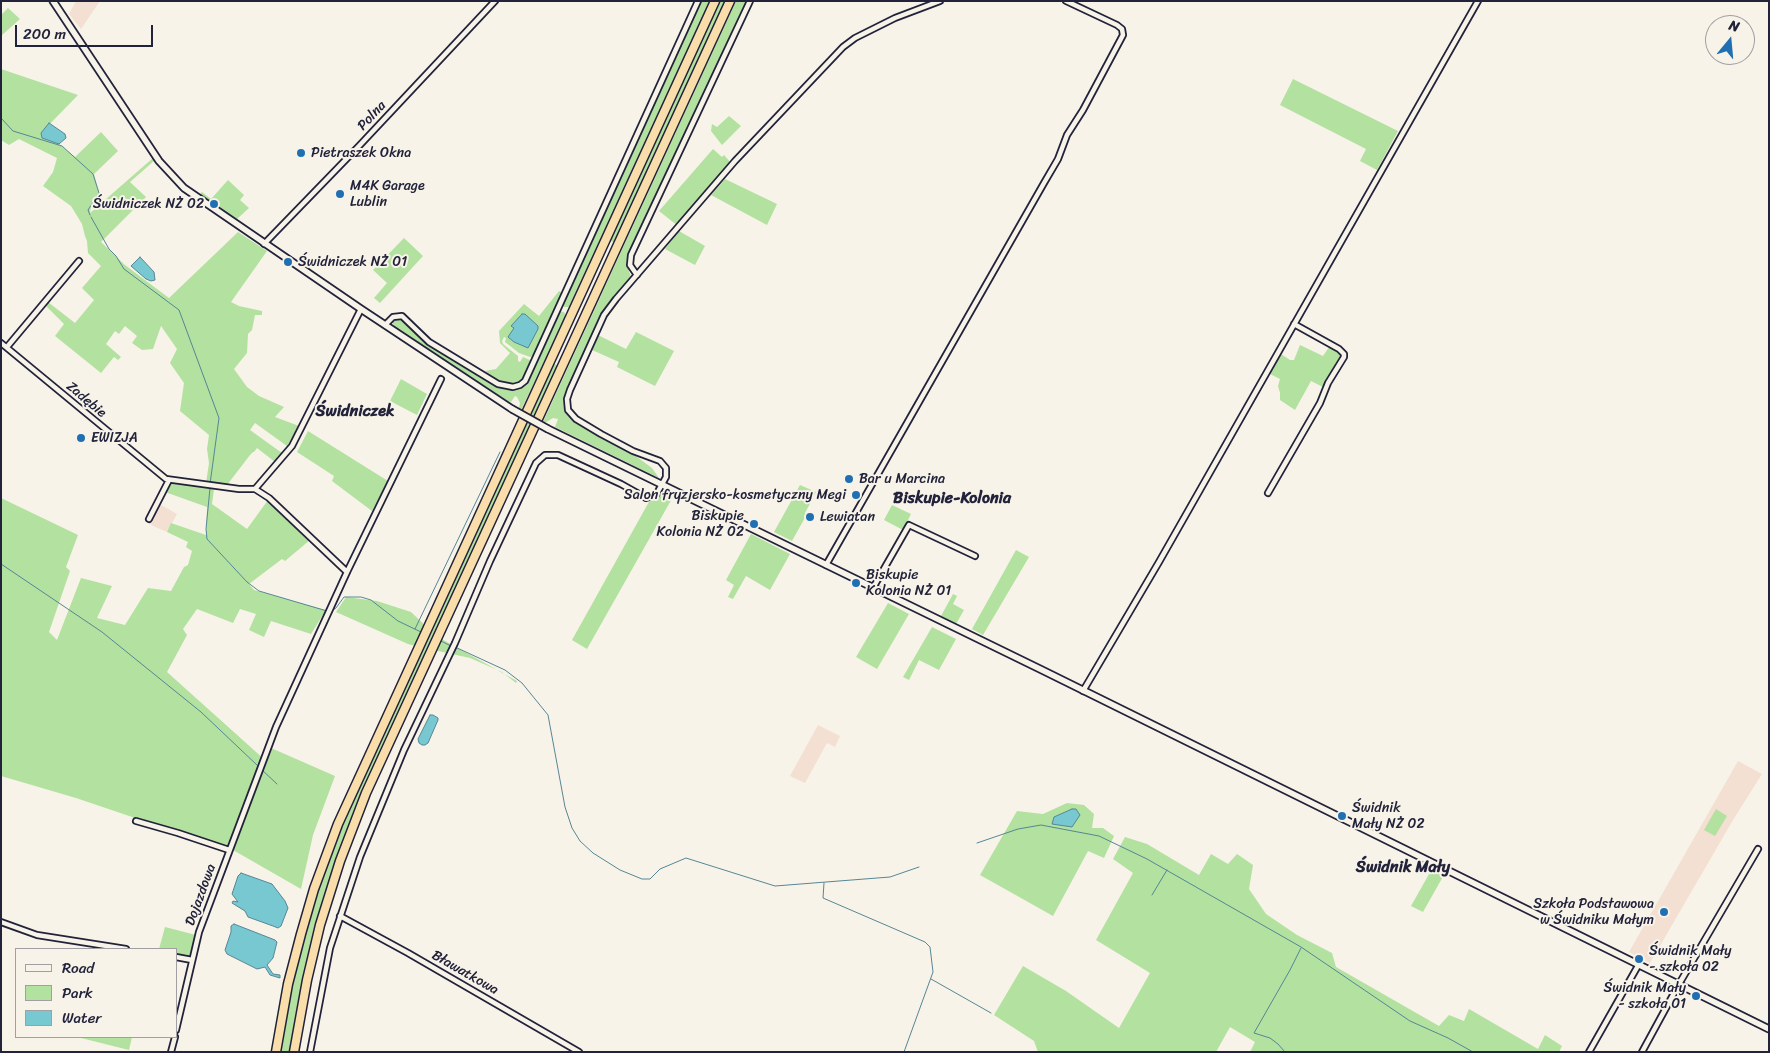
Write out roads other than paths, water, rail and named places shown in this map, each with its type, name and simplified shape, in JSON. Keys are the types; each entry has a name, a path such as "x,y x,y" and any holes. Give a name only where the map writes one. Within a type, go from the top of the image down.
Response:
{"highway":[{"path":"276,1052 293,963 305,918 321,870 351,794 715,1"},
{"path":"294,1052 312,958 324,913 340,862 370,785 730,1"}],"street":[{"path":"53,1 168,173 190,193 360,309 512,409 548,429 1769,1029"},
{"name":"Polna","path":"264,244 495,1"},
{"path":"385,325 393,317 402,316 429,342 498,384 513,388 525,380 698,1"},
{"path":"637,275 630,265 631,255 750,1"},
{"path":"310,1052 328,958 360,857 388,786 427,699 455,643 509,518 538,459 549,454 563,456 646,498 656,495 666,477 665,466 660,461 629,449 579,421 569,412 567,406 570,390 604,316 616,299 735,161 847,43 895,18 940,1"},
{"path":"826,565 1058,159 1069,131 1083,110 1123,35 1122,29 1117,25 1066,1"},
{"path":"1083,691 1159,562 1478,1"},
{"path":"7,347 79,261"},
{"path":"347,572 269,498 255,489 292,446 360,309"},
{"path":"1268,493 1344,357 1344,354 1339,349 1294,324"},
{"name":"Zadębie","path":"1,342 161,476 169,480 255,489"},
{"name":"Dojazdowa","path":"178,1021 199,932 284,707 330,607 441,379"},
{"path":"149,519 169,480"},
{"path":"873,588 909,525 975,556"},
{"path":"136,821 229,850"},
{"path":"1642,1052 1679,984 1758,849"},
{"name":"Bławatkowa","path":"340,916 436,969 578,1052"},
{"path":"1,922 40,935 120,948"},
{"path":"178,957 192,960"},
{"path":"1589,1052 1639,964"},
{"path":"171,1052 175,1038"}],"water":[{"path":"49,123 65,134 66,138 59,144 42,138 41,133"},
{"path":"140,257 154,272 155,280 146,279 131,266"},
{"path":"522,314 525,314 538,326 528,348 508,337 514,328 511,326"},
{"path":"430,715 438,718 438,720 428,743 422,745 418,739"},
{"path":"1076,809 1080,815 1072,827 1052,824 1054,817"},
{"path":"241,873 272,884 285,901 288,908 281,926 278,928 248,917 245,911 232,903 233,901 238,902 232,894 238,876"},
{"path":"234,924 277,942 273,958 267,965 273,974 280,975 280,978 270,975 265,967 257,969 227,954 225,950 231,926"}],"waterway":[{"path":"1,118 13,131 62,146 93,174 99,193 88,210 90,215"},
{"path":"91,217 109,249 124,269 179,310 219,418 210,484"},
{"path":"415,629 500,452"},
{"path":"210,488 206,529 207,539 247,582 259,591 327,611"},
{"path":"1,564 102,632 201,712 258,766"},
{"path":"330,612 336,608 344,597 361,597 371,600 398,621 421,632"},
{"path":"439,640 451,646"},
{"path":"455,647 505,670 522,683 548,715 565,807 572,828 580,841 593,853 620,870 642,879 650,879 660,869 686,858 775,886 890,877 919,867"},
{"path":"261,769 277,784"},
{"path":"977,843 1018,829 1041,825 1099,836 1147,859 1301,947 1410,1021 1448,1038 1473,1052"},
{"path":"1152,895 1167,870"},
{"path":"824,883 823,898 925,942 930,947 933,972 904,1052"},
{"path":"1285,1052 1270,1038 1254,1033 1301,948"},
{"path":"931,979 991,1013"}],"place":[{"name":"Pietraszek Okna","path":"301,153"},
{"name":"M4K Garage Lublin","path":"340,194"},
{"name":"Świdniczek NŻ 02","path":"214,204"},
{"name":"Świdniczek NŻ 01","path":"288,262"},
{"name":"EWIZJA","path":"81,438"},
{"name":"Bar u Marcina","path":"849,479"},
{"name":"Salon fryzjersko-kosmetyczny Megi","path":"856,495"},
{"name":"Lewiatan","path":"810,517"},
{"name":"Biskupie Kolonia NŻ 02","path":"754,524"},
{"name":"Biskupie Kolonia NŻ 01","path":"856,583"},
{"name":"Świdnik Mały NŻ 02","path":"1342,816"},
{"name":"Szkoła Podstawowa w Świdniku Małym","path":"1664,912"},
{"name":"Świdnik Mały - szkoła 02","path":"1639,959"},
{"name":"Świdnik Mały - szkoła 01","path":"1696,996"}],"district":[{"name":"Świdniczek","path":"355,412"},
{"name":"Biskupie-Kolonia","path":"952,499"},
{"name":"Świdnik Mały","path":"1403,868"}]}
